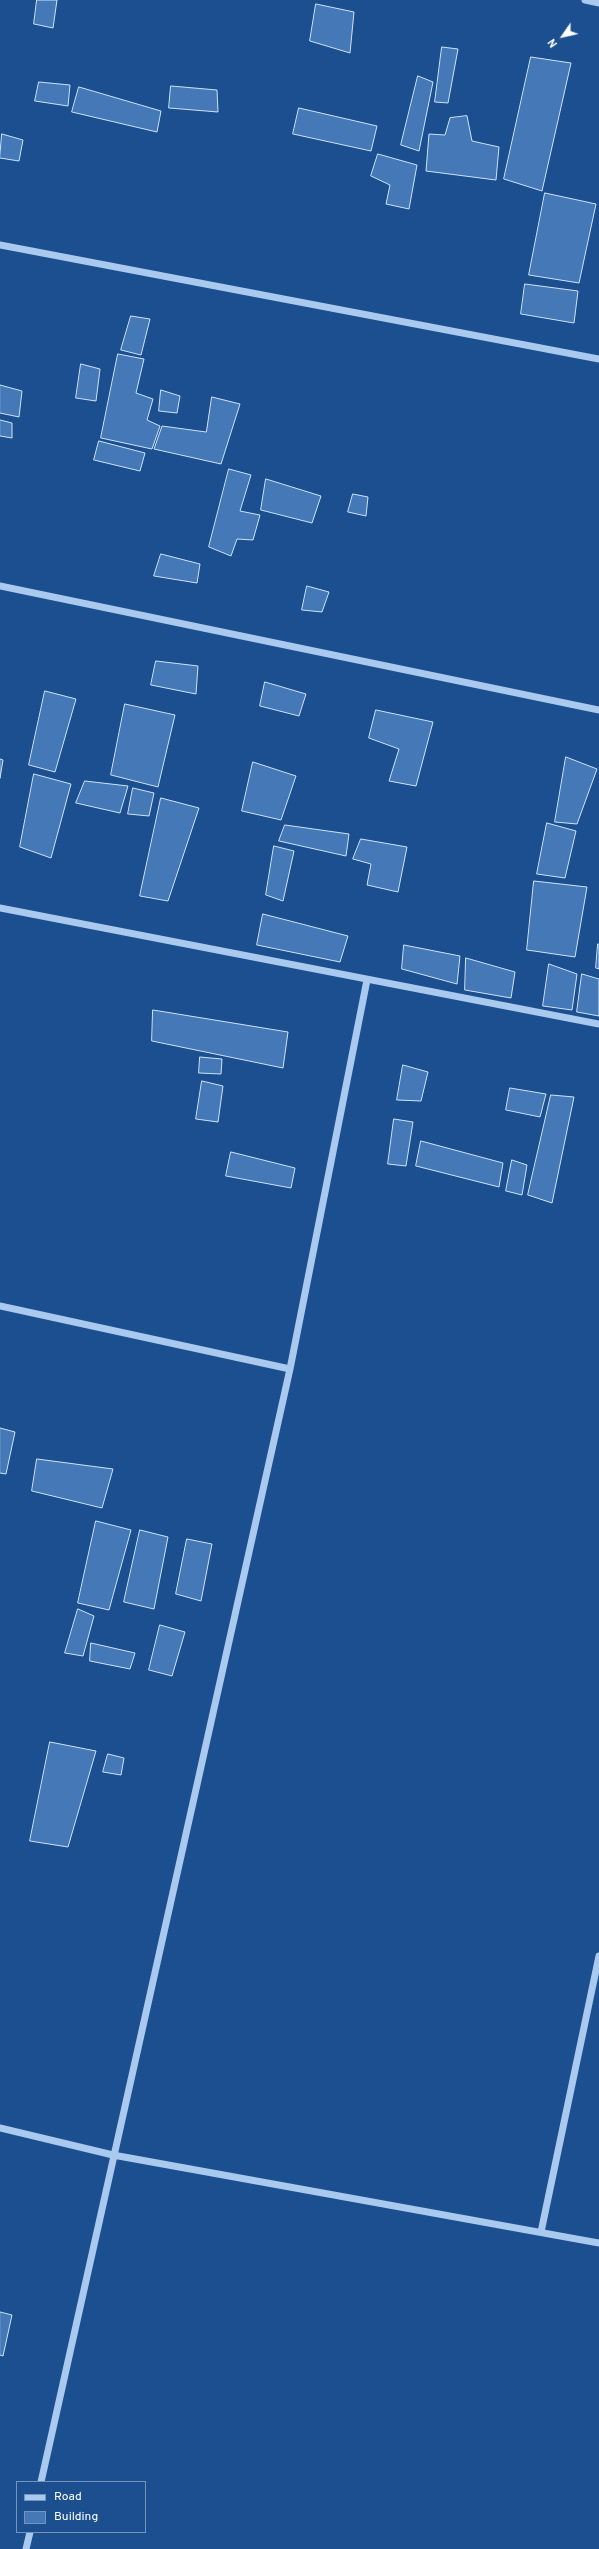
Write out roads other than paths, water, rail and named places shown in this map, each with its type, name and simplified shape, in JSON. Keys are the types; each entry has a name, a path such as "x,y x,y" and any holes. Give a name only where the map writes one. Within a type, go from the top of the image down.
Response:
{"street":[{"path":"585,0 599,3"},
{"path":"0,245 599,359"},
{"path":"0,586 599,710"},
{"path":"0,908 599,1024"},
{"path":"41,2481 290,1369 367,980"},
{"path":"0,1306 290,1369"},
{"path":"541,2232 599,1956"},
{"path":"0,2128 114,2155 599,2243"},
{"path":"26,2549 30,2533"}]}
